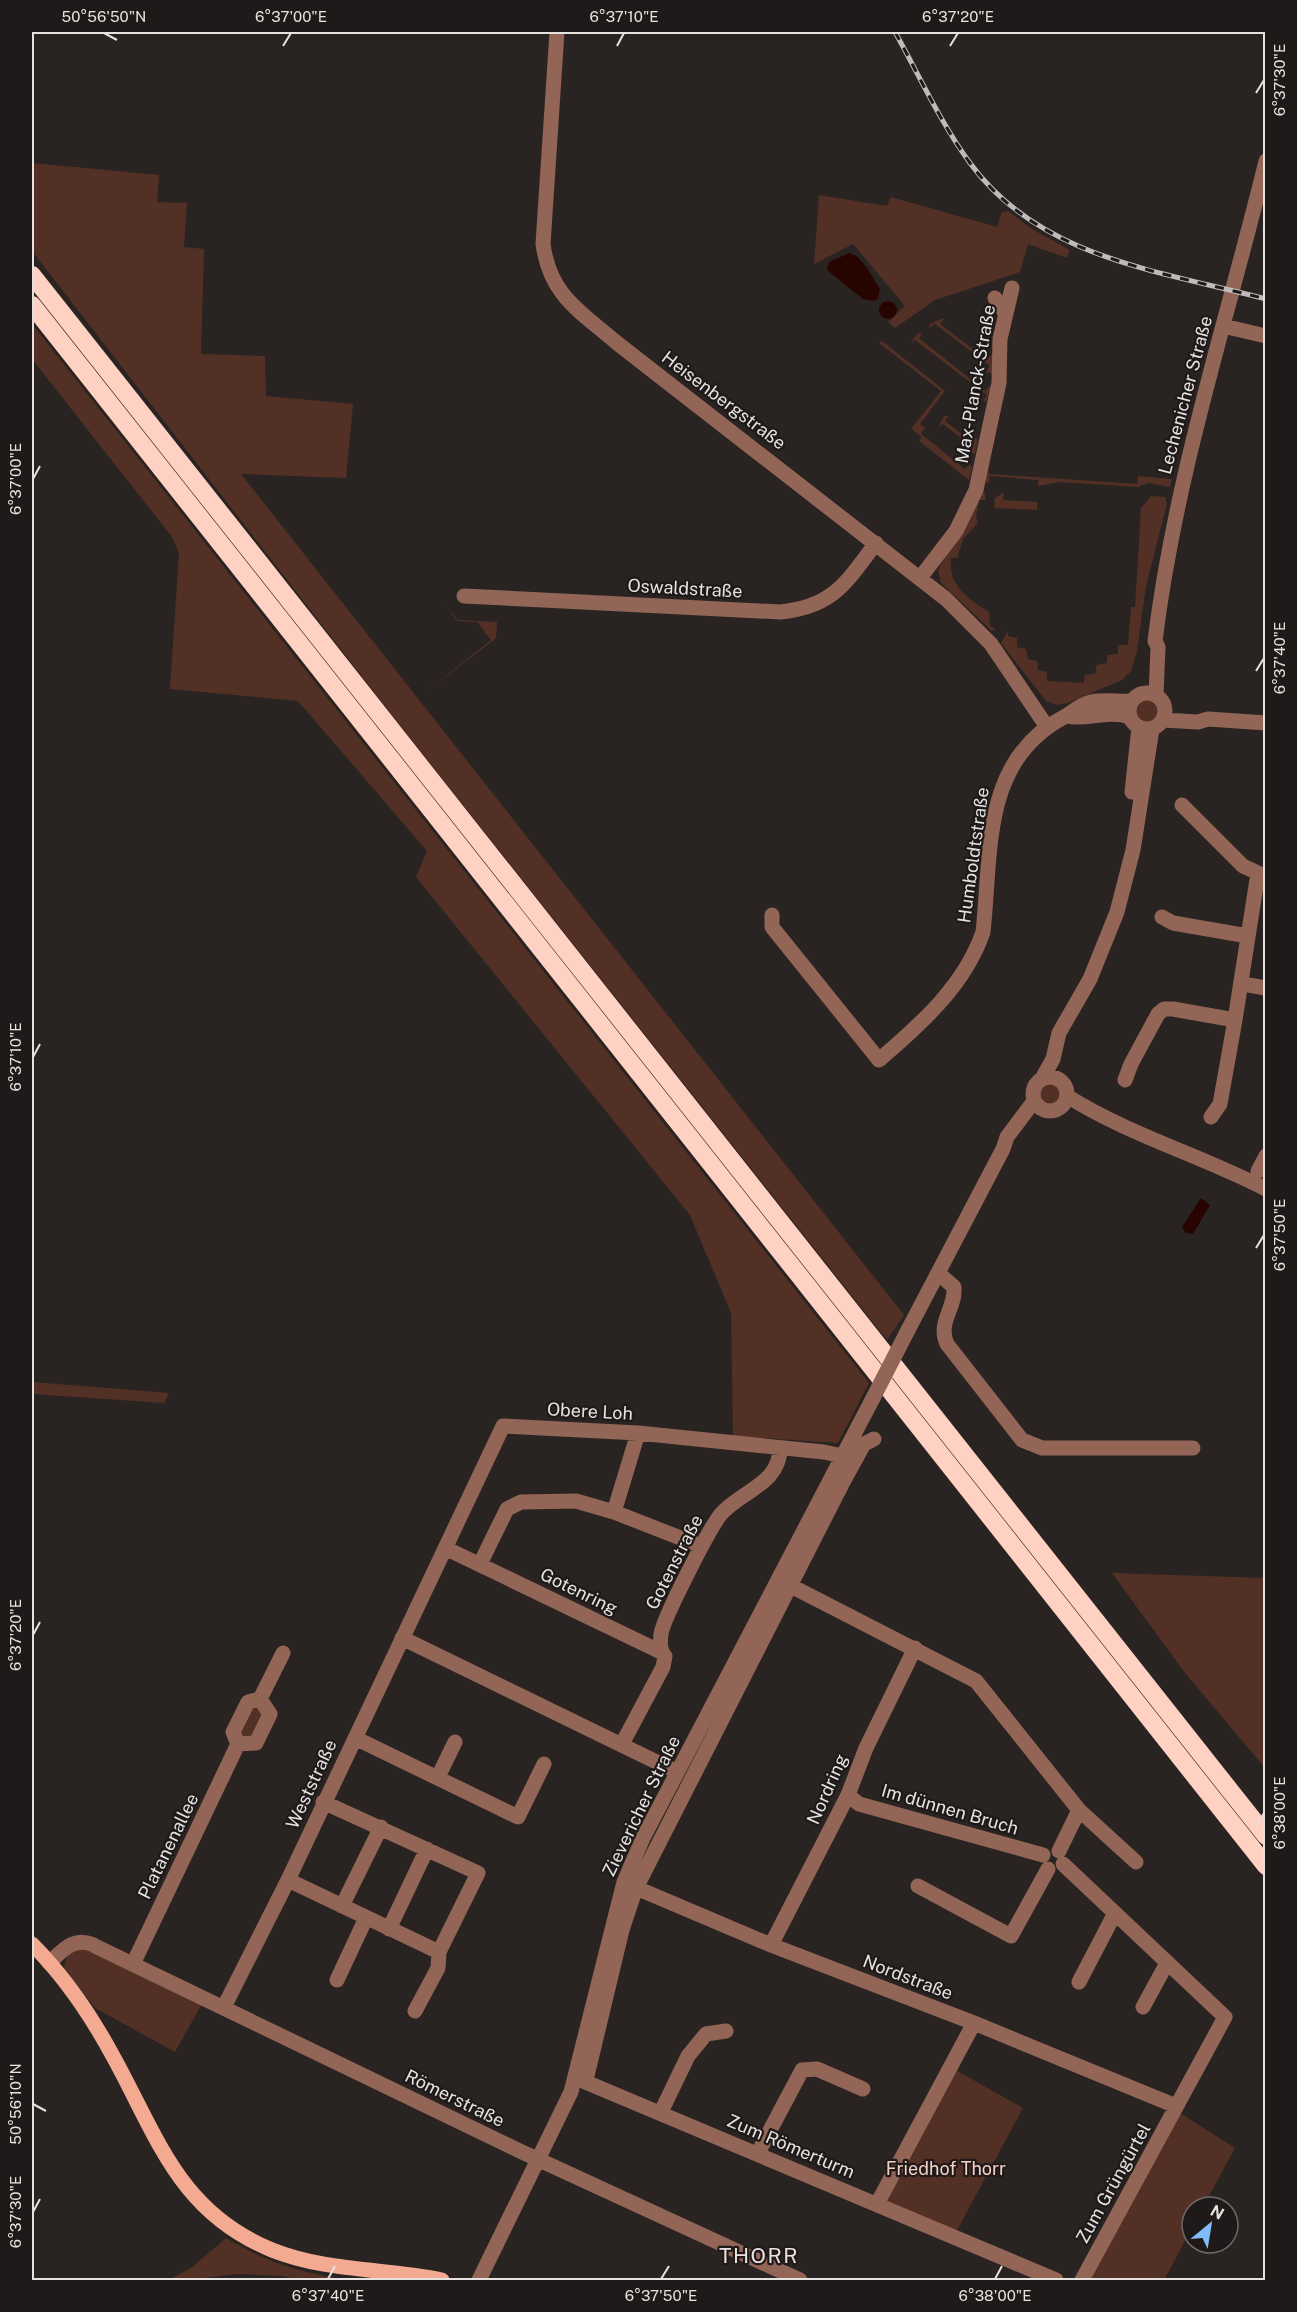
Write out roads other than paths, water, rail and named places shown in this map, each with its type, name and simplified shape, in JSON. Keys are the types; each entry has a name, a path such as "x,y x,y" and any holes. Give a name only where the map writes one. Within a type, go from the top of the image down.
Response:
{"highway":[{"path":"32,274 1266,1836"},
{"path":"32,305 1266,1866"}],"main road":[{"path":"32,1944 49,1963 102,2036 154,2140 172,2167 209,2211 248,2238 308,2262 442,2280"}],"street":[{"name":"Heisenbergstraße","path":"556,32 543,244 546,261 557,289 568,302 617,343 953,605 991,644 1047,727"},
{"name":"Lechenicher Straße","path":"1150,720 1143,697 1150,645 1155,641 1161,587 1180,487 1223,326 1260,205 1266,161"},
{"name":"Max-Planck-Straße","path":"920,578 961,522 976,490 999,383 1000,339 1012,288"},
{"path":"995,298 1006,314"},
{"path":"1223,326 1266,336"},
{"name":"Oswaldstraße","path":"464,596 780,612 803,610 821,604 846,583 876,543"},
{"path":"1143,697 1150,720 1124,881 1103,948 1073,1013 1059,1033 1053,1059 1043,1077 1033,1087 1097,1124 1118,1125 1208,1161 1266,1189"},
{"name":"Humboldtstraße","path":"772,915 772,927 879,1060 908,1035 948,993 969,966 983,932 997,798 1002,784 1024,748 1047,727 1068,716 1071,710 1092,702 1143,697"},
{"name":"Humboldtstraße","path":"1068,716 1106,713 1150,720 1198,722 1208,718 1266,723"},
{"path":"1182,805 1243,866 1258,873 1242,984 1220,1104 1211,1117"},
{"path":"1162,917 1173,923 1248,936"},
{"path":"1242,984 1266,988"},
{"path":"1125,1080 1158,1014 1164,1009 1235,1020"},
{"path":"1054,1100 1073,1013"},
{"path":"1043,1077 1054,1077 1054,1100"},
{"name":"Zievericher Straße","path":"479,2280 537,2159 581,2079 630,1885 677,1772 1003,1149 1054,1100"},
{"path":"1258,1171 1266,1156"},
{"path":"938,1273 954,1287 954,1294 943,1326 947,1344 1023,1440 1042,1448 1193,1448"},
{"name":"Obere Loh","path":"431,1578 503,1426 638,1433 824,1452 842,1456"},
{"path":"614,1512 638,1433"},
{"name":"Zievericher Straße","path":"630,1885 864,1444 874,1439"},
{"name":"Gotenstraße","path":"622,1744 663,1667 665,1656 661,1652 661,1632 701,1546 723,1512 774,1471 780,1457 780,1448"},
{"path":"480,1564 507,1509 521,1502 576,1501 614,1512 701,1546"},
{"name":"Gotenring","path":"445,1548 661,1652"},
{"name":"Weststraße","path":"224,2007 288,1880 431,1578"},
{"path":"789,1585 976,1681 1079,1810 1136,1863"},
{"path":"402,1638 677,1772"},
{"name":"Nordring","path":"771,1945 848,1795 866,1748 915,1648"},
{"name":"Platanenallee","path":"133,1964 238,1744 233,1732 248,1702 260,1699 283,1653"},
{"path":"238,1744 256,1743 270,1714 260,1699"},
{"path":"355,1738 518,1816 544,1764"},
{"path":"438,1777 455,1742"},
{"name":"Im dünnen Bruch","path":"848,1795 859,1804 1053,1860"},
{"path":"323,1802 478,1873 439,1952 438,1968 415,2011"},
{"path":"918,1886 1011,1936 1079,1810"},
{"path":"342,1906 381,1827"},
{"path":"389,1929 427,1849"},
{"path":"1053,1860 1115,1913 1167,1963 1143,2007"},
{"path":"288,1880 439,1952"},
{"name":"Nordstraße","path":"630,1885 771,1945 974,2023 1171,2104 1178,2104"},
{"path":"1079,1982 1094,1968 1115,1913"},
{"path":"337,1980 366,1918"},
{"name":"Römerstraße","path":"49,1963 73,1943 85,1941 537,2159 800,2280"},
{"name":"Zum Grüngürtel","path":"1082,2280 1225,2017 1167,1963"},
{"path":"877,2204 974,2023"},
{"path":"661,2112 694,2049 706,2034 726,2031"},
{"path":"758,2153 802,2070 817,2069 863,2089"},
{"name":"Zum Römerturm","path":"581,2079 1056,2280"}],"railway":[{"path":"895,32 939,115 970,163 998,195 1030,220 1066,240 1104,256 1144,269 1266,299"}],"district":[{"name":"THORR","path":"759,2255"}],"park label":[{"name":"Friedhof Thorr","path":"946,2168"}]}
